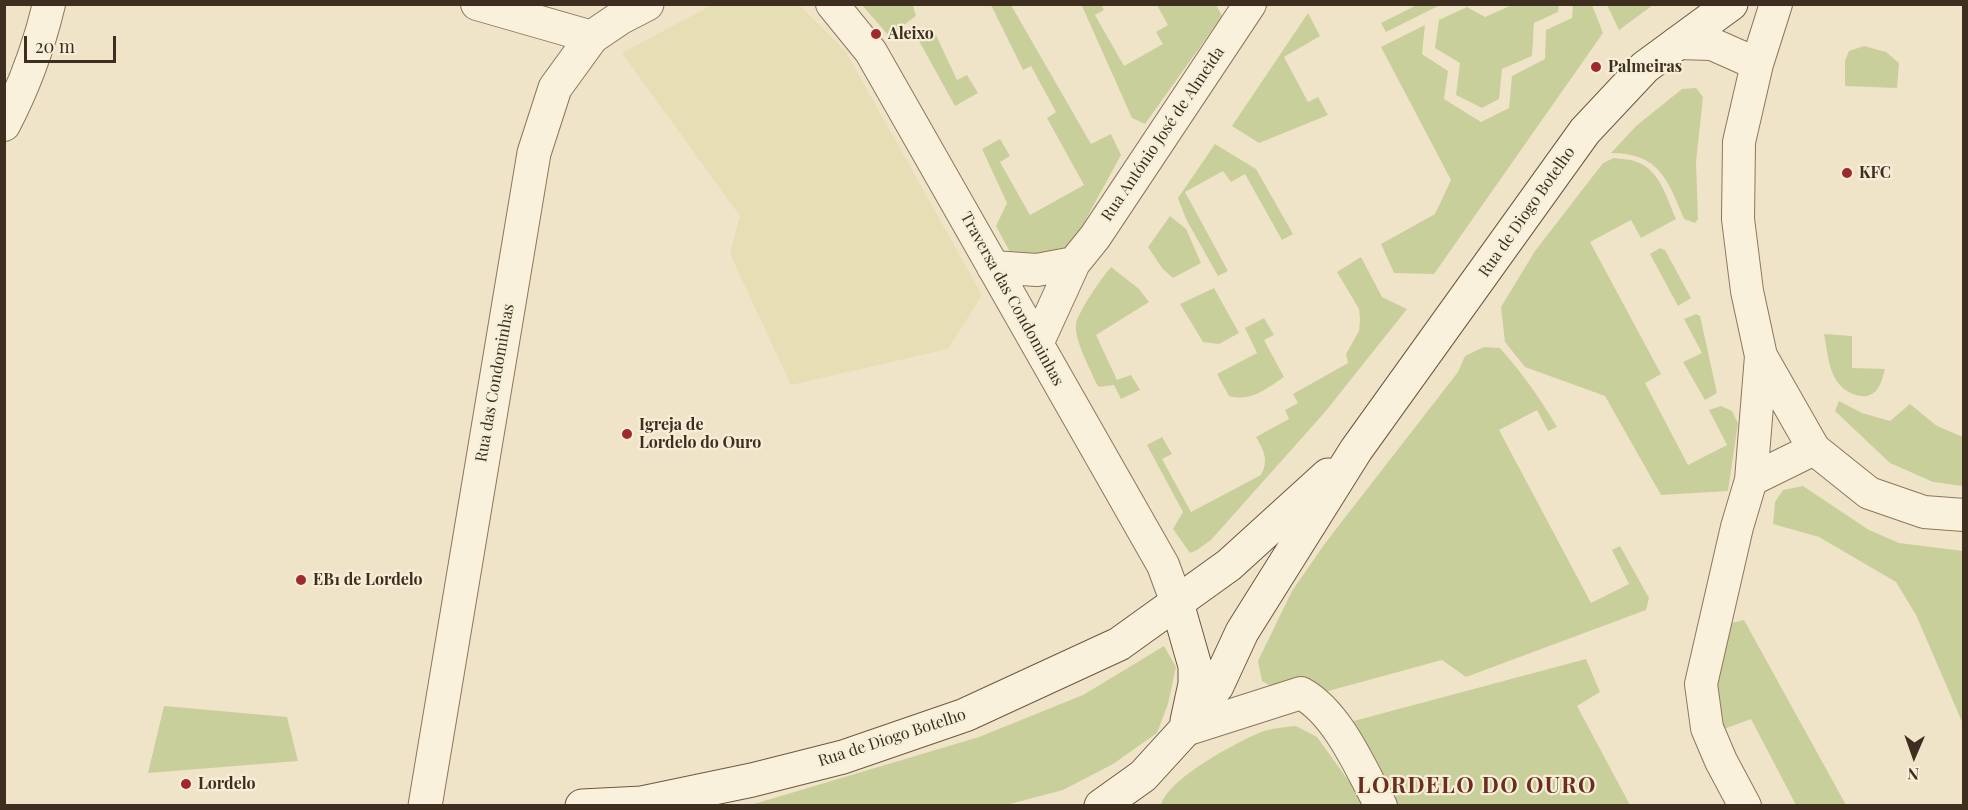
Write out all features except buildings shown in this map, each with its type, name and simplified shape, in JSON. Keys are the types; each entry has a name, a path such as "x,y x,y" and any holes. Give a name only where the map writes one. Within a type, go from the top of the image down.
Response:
{"main road":[{"name":"Rua das Condominhas","path":"425,806 534,153 555,88 592,37 620,18 647,4"},
{"name":"Rua de Diogo Botelho","path":"1101,806 1140,791 1217,686 1242,632 1356,450 1585,131 1645,67 1731,4"},
{"name":"Rua de Diogo Botelho","path":"582,806 642,803 752,780 854,754 965,715 1119,644 1229,565 1356,450"},
{"path":"1177,603 1195,666 1195,684 1185,730"}],"street":[{"path":"4,125 18,98 49,4"},
{"path":"477,4 592,37"},
{"name":"Traversa das Condominhas","path":"832,4 872,51 1163,565 1177,603"},
{"name":"Rua António José de Almeida","path":"1037,344 1074,263 1095,237 1250,4"},
{"path":"1745,806 1721,761 1707,728 1701,684 1737,527 1751,480 1761,356 1747,291 1738,219 1739,142 1757,64 1776,4"},
{"path":"1677,43 1712,44 1757,64"},
{"path":"993,267 1037,270 1074,263"},
{"path":"1761,356 1814,449 1869,493 1924,512 1964,515"},
{"path":"1751,480 1814,449"},
{"path":"1185,730 1301,693 1314,700 1343,736 1381,806"}],"shaded area":[{"path":"712,5 799,5 846,52 982,295 948,349 791,385 730,254 740,216 622,53"}],"green space":[{"path":"1084,4 1101,5 1104,10 1095,15 1124,66 1163,44 1156,32 1168,25 1157,5 1216,5 1222,16 1145,124 1132,118 1082,6"},
{"path":"862,5 916,5 913,6 916,16 889,36"},
{"path":"991,5 1011,5 1091,144 1111,134 1121,155 1080,230 1068,247 1043,256 1024,259 1010,252 996,226 1007,203 982,149 1000,139 1010,156 1000,162 1030,215 1084,185 1047,118 1056,112 1031,66 1023,70"},
{"path":"1417,5 1440,5 1386,32 1381,23"},
{"path":"1512,5 1559,5 1558,12 1534,23 1532,56 1502,69 1499,99 1482,108 1456,95 1460,63 1435,48 1439,20 1467,7 1485,17"},
{"path":"1573,5 1592,5 1603,33 1434,274 1394,273 1381,244 1435,214 1451,180 1381,47 1425,25 1422,54 1448,71 1444,99 1481,122 1509,108 1512,76 1545,59 1546,30 1572,18"},
{"path":"1607,5 1653,5 1619,30"},
{"path":"1308,13 1320,36 1284,57 1308,102 1318,97 1328,115 1259,143 1232,126"},
{"path":"935,33 957,80 967,75 978,93 955,106 919,41"},
{"path":"1864,46 1886,52 1899,63 1897,88 1845,86 1845,61 1849,51"},
{"path":"1696,88 1703,97 1696,162 1698,219 1695,223 1684,219 1673,192 1660,171 1640,158 1611,153 1636,126 1682,89"},
{"path":"1215,144 1256,169 1293,234 1282,240 1245,174 1231,182 1223,171 1185,192 1228,271 1218,276 1186,219 1178,198"},
{"path":"1614,158 1634,161 1652,171 1662,186 1676,219 1641,238 1631,220 1590,242 1661,374 1645,383 1688,465 1727,445 1709,410 1721,406 1732,411 1738,423 1728,491 1661,495 1605,396 1525,367 1505,342 1501,307 1535,251 1603,163"},
{"path":"1170,216 1186,229 1201,263 1173,278 1162,268 1148,247"},
{"path":"1660,248 1665,250 1691,298 1678,306 1650,254"},
{"path":"1361,257 1382,297 1407,309 1325,412 1211,540 1190,553 1173,529 1183,512 1147,445 1162,437 1172,454 1162,459 1191,512 1261,475 1265,465 1264,456 1256,437 1289,419 1285,410 1298,403 1293,394 1348,363 1346,354 1359,331 1359,309 1337,272"},
{"path":"1111,267 1139,289 1149,302 1096,335 1117,380 1131,375 1140,390 1121,399 1114,385 1099,387 1096,383 1076,331 1081,311"},
{"path":"1214,288 1239,333 1219,344 1203,342 1180,304"},
{"path":"1696,314 1700,316 1717,393 1705,400 1683,362 1702,353 1684,319"},
{"path":"1264,318 1274,335 1264,340 1284,377 1251,396 1229,396 1217,374 1257,353 1245,328"},
{"path":"1824,334 1852,336 1852,368 1885,369 1876,391 1860,396 1849,392 1839,384 1831,369"},
{"path":"1484,347 1500,348 1530,386 1557,427 1548,431 1537,410 1499,430 1591,603 1629,584 1612,550 1620,546 1649,598 1646,610 1466,677 1442,660 1321,693 1280,691 1262,681 1258,661 1292,591 1326,542 1458,372 1465,356"},
{"path":"1839,401 1862,413 1890,421 1910,404 1937,426 1963,437 1963,486 1933,482 1890,463 1835,411"},
{"path":"1803,486 1869,530 1899,543 1963,551 1963,724 1916,615 1896,582 1819,537 1773,524 1775,502 1783,490"},
{"path":"1744,620 1846,805 1796,805 1751,719 1724,729 1715,712 1711,682 1727,624"},
{"path":"1164,646 1176,667 1168,704 1157,733 1113,764 1063,790 1006,805 754,804 979,737 1083,695"},
{"path":"1586,659 1600,692 1577,706 1630,805 1396,805 1350,722"},
{"path":"164,706 287,717 298,761 148,773"},
{"path":"1296,726 1317,737 1356,791 1364,806 1161,806 1175,785 1205,762 1264,731"}],"place":[{"name":"Aleixo","path":"876,34"},
{"name":"Palmeiras","path":"1596,67"},
{"name":"KFC","path":"1847,173"},
{"name":"Igreja de Lordelo do Ouro","path":"627,434"},
{"name":"EB1 de Lordelo","path":"301,580"},
{"name":"Lordelo","path":"186,784"}],"district":[{"name":"LORDELO DO OURO","path":"1477,786"}]}
